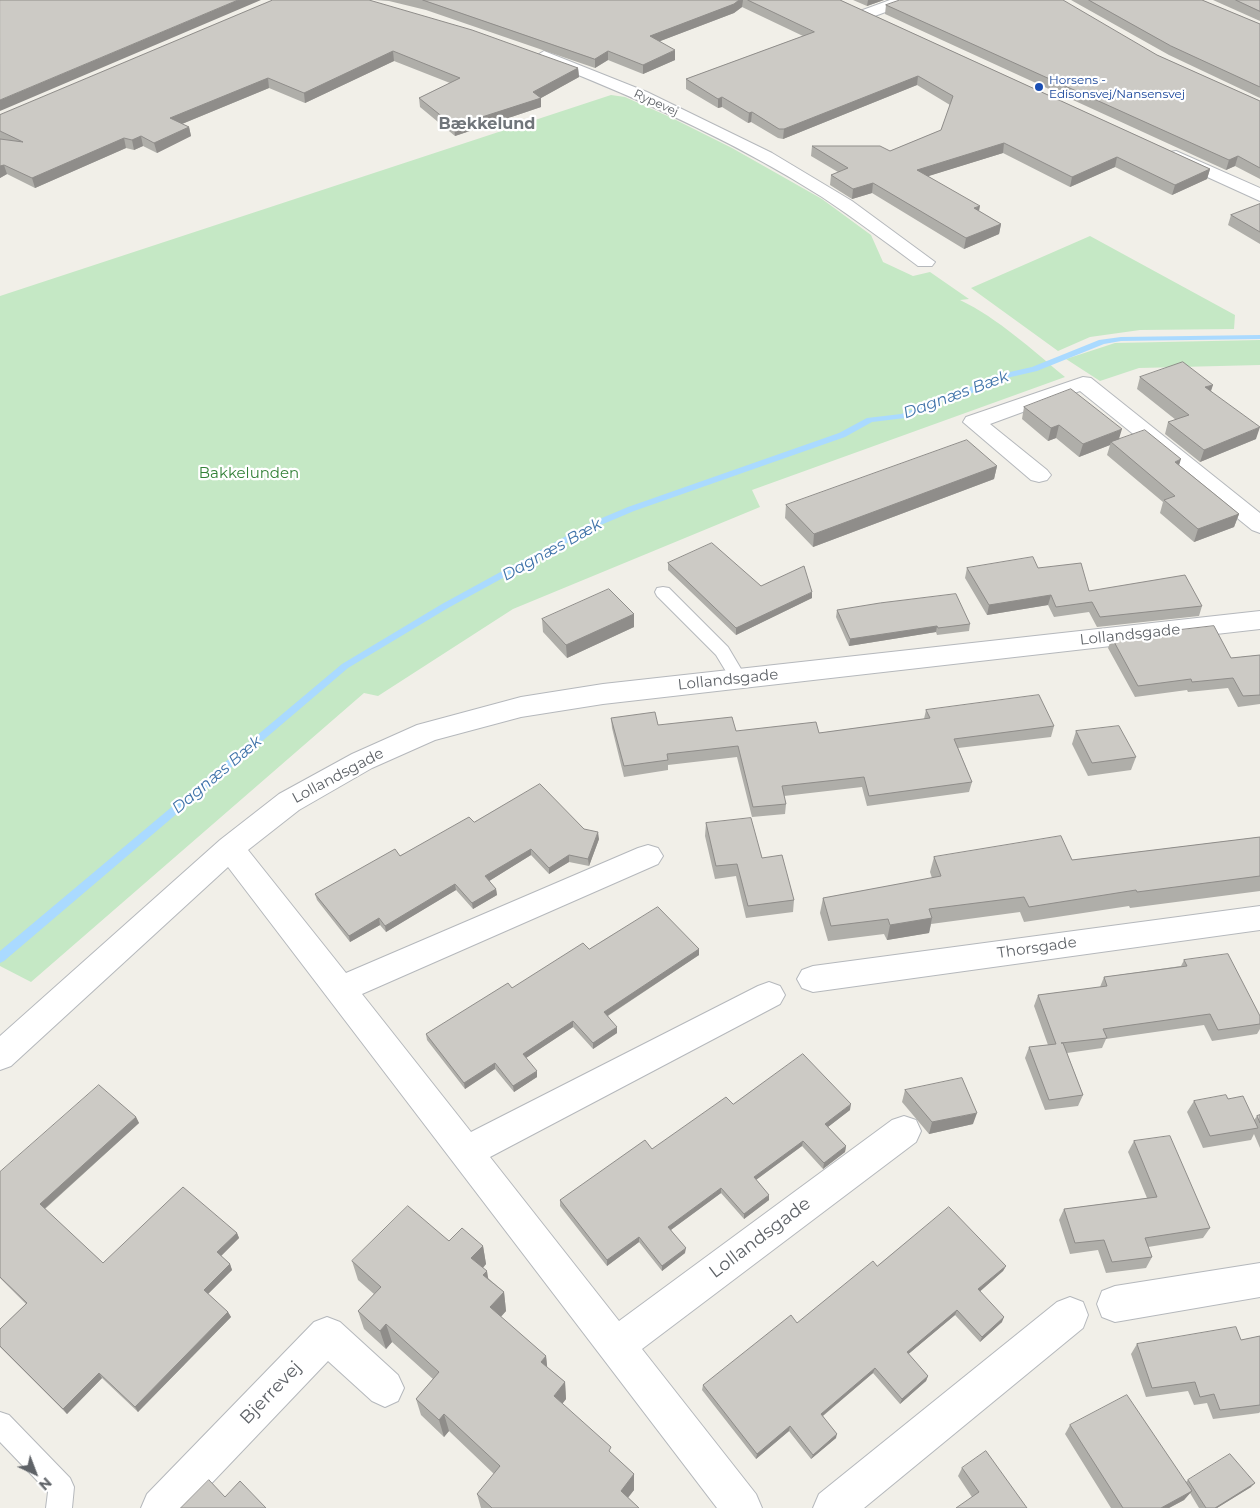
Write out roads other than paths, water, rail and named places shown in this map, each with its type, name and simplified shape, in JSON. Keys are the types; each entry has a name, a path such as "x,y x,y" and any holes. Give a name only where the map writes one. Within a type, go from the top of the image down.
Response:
{"street":[{"path":"866,14 905,0"},
{"path":"850,6 884,22"},
{"name":"Rypevej","path":"529,51 626,88 719,132 797,174 861,215 925,262"},
{"path":"1162,149 1260,195"},
{"path":"1039,475 974,422 1083,383 1260,525"},
{"name":"Lollandsgade","path":"0,1056 230,848 289,802 362,761 427,732 521,707 603,694 1260,620"},
{"path":"230,848 742,1508"},
{"path":"340,990 648,856"},
{"name":"Thorsgade","path":"813,979 1260,918"},
{"path":"466,1152 769,994"},
{"name":"Lollandsgade","path":"616,1346 904,1131"},
{"path":"1115,1304 1260,1280"},
{"path":"834,1508 1070,1315"},
{"name":"Bjerrevej","path":"161,1508 327,1335 385,1388"}],"lane":[{"path":"663,592 722,651 739,679"},
{"path":"0,1424 62,1487 59,1508"}],"waterway":[{"name":"Dagnæs Bæk","path":"0,958 345,666 445,606 593,525 631,509 842,435 870,420 902,416 917,411 935,400 959,396 995,378 1034,369 1102,342 1121,339 1260,337"}],"place":[{"name":"Horsens - Edisonsvej/Nansensvej","path":"1039,87"}],"district":[{"name":"Bækkelund","path":"487,124"}],"park label":[{"name":"Bakkelunden","path":"249,474"}]}
